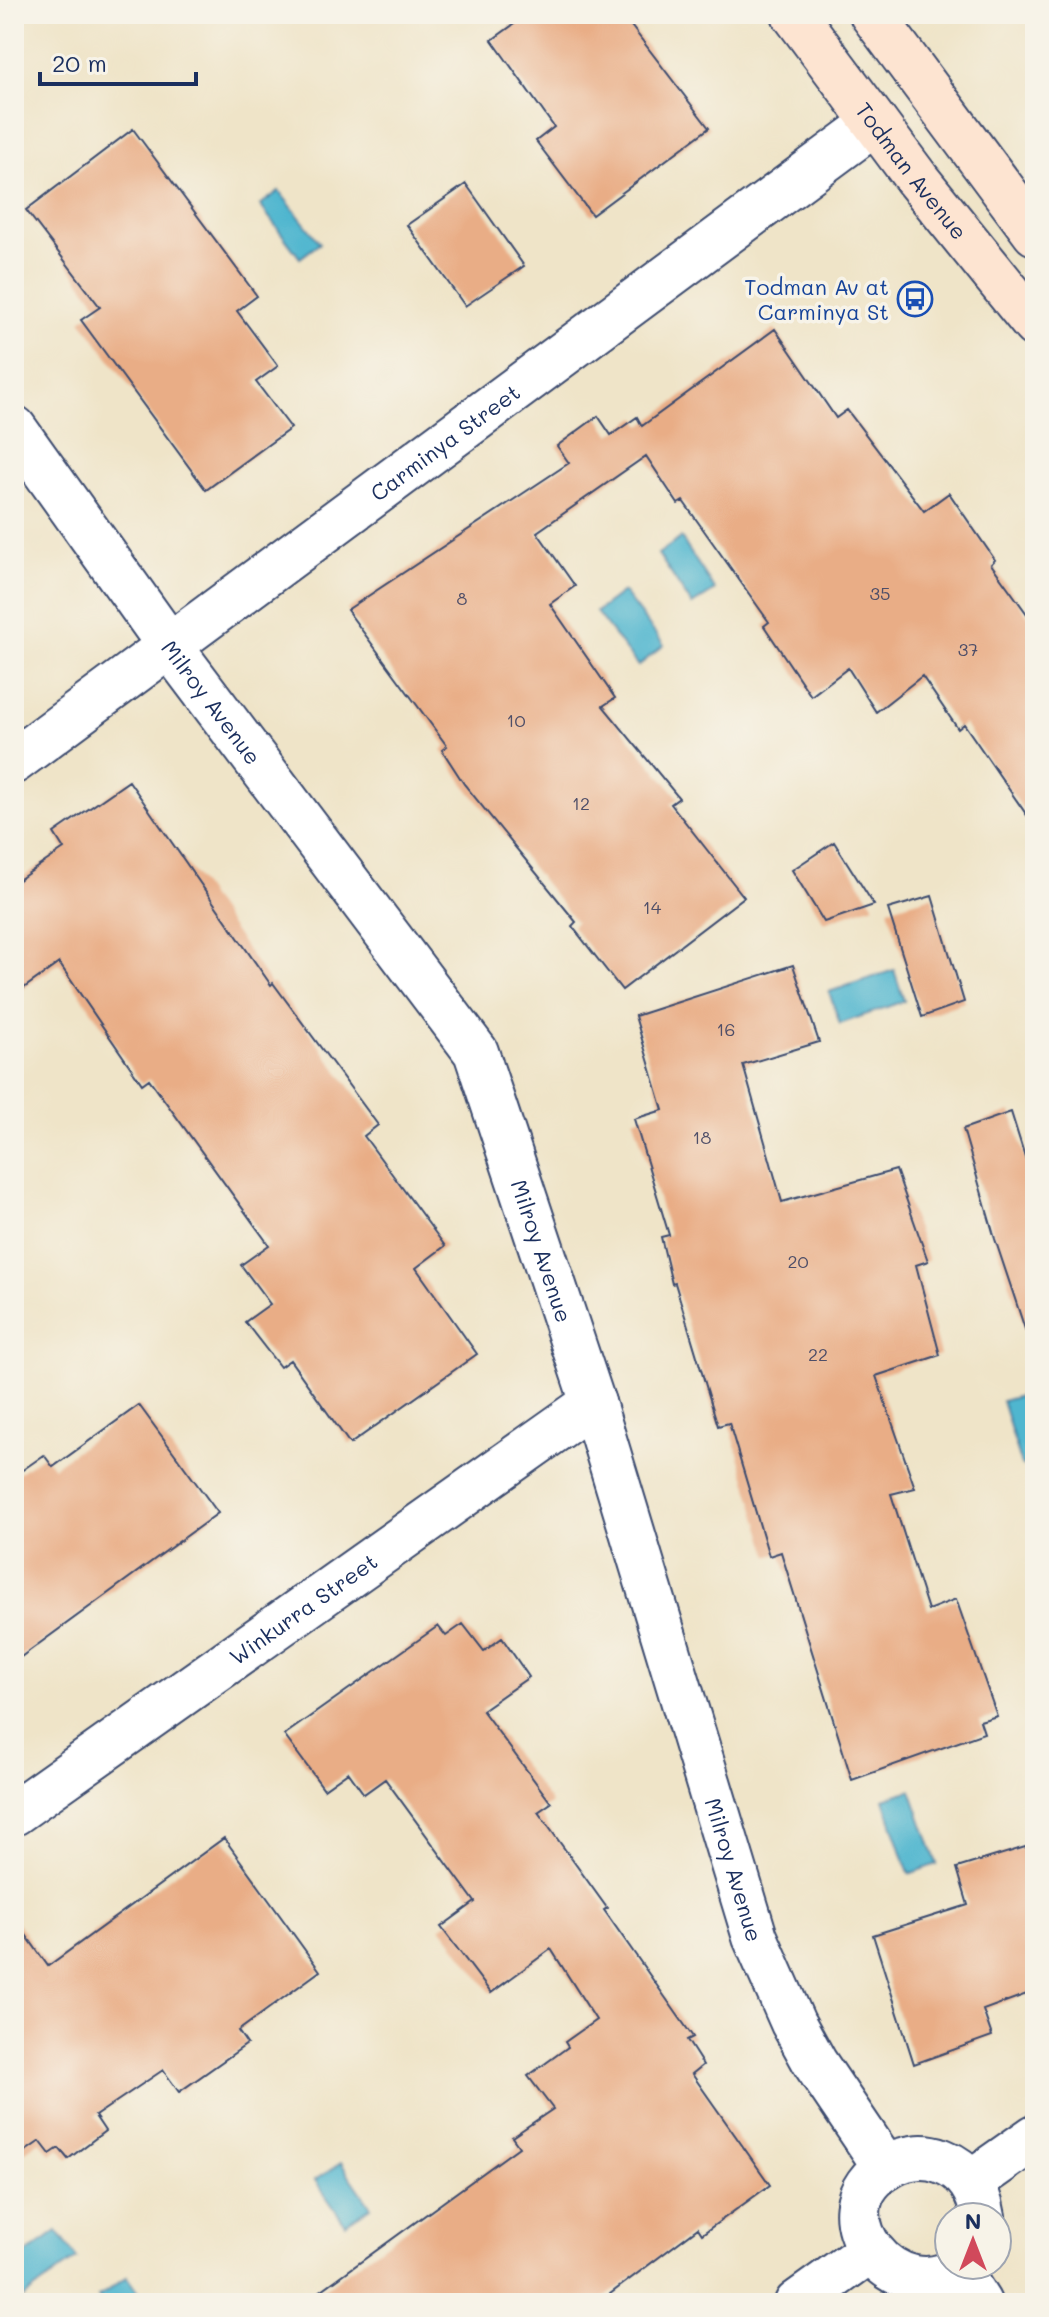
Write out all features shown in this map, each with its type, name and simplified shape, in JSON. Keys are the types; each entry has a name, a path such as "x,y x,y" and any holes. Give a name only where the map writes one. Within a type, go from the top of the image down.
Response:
{"main road":[{"name":"Todman Avenue","path":"794,14 875,123 1035,325"},
{"path":"872,14 1035,233"}],"street":[{"name":"Carminya Street","path":"14,761 875,123"},
{"name":"Milroy Avenue","path":"14,428 169,645 476,1052 593,1403 755,1937 793,2023 815,2063 886,2168"},
{"name":"Winkurra Street","path":"14,1813 593,1403"},
{"path":"933,2281 919,2282 899,2278 881,2268 868,2252 860,2235 858,2217 871,2181 886,2168 903,2160 922,2157 940,2160 958,2169 977,2200 1035,2137"},
{"path":"797,2303 868,2252"}],"water":[{"path":"279,191 320,243 300,258 260,205"},
{"path":"681,538 715,590 692,605 658,554"},
{"path":"623,592 664,645 638,666 596,612"},
{"path":"894,970 904,1001 840,1024 829,992"},
{"path":"1034,1392 1035,1462 1022,1466 1002,1401"},
{"path":"911,1790 937,1864 909,1874 884,1799"},
{"path":"341,2163 371,2207 345,2224 315,2180"},
{"path":"57,2231 77,2258 23,2298 14,2286 14,2263"},
{"path":"127,2277 145,2303 102,2303 98,2297"}],"building":[{"path":"528,14 622,14 709,128 592,215 536,141 554,127 492,40"},
{"path":"133,129 257,296 237,311 278,366 256,382 291,428 206,490 81,320 100,307 26,210"},
{"path":"466,184 524,266 465,306 407,225"},
{"path":"775,329 836,418 847,410 924,511 949,493 995,560 991,564 1035,625 1035,827 964,724 958,729 922,676 876,712 848,668 811,696 764,626 769,622 683,501 678,504 646,456 537,532 575,586 550,604 615,698 603,706 679,798 671,804 744,897 622,990 572,926 576,922 464,784 442,750 447,746 347,610 569,463 557,446 598,416 611,435 637,417 642,426"},
{"path":"129,781 271,985 273,983 378,1125 364,1136 445,1246 416,1268 477,1354 350,1444 290,1360 280,1367 245,1322 270,1304 241,1265 269,1245 149,1079 142,1084 59,963 14,995 14,883 64,849 54,833"},
{"path":"834,842 874,905 824,922 792,870"},
{"path":"932,896 964,1002 922,1017 888,909"},
{"path":"793,965 819,1042 743,1065 782,1202 896,1170 928,1261 916,1265 940,1355 876,1376 915,1488 891,1494 928,1610 956,1599 997,1716 980,1721 984,1733 852,1780 781,1552 769,1556 729,1423 718,1426 675,1283 672,1284 661,1237 669,1235 634,1119 663,1110 635,1016"},
{"path":"1011,1112 1035,1189 1035,1334 1027,1335 963,1129"},
{"path":"139,1405 218,1513 14,1662 14,1476 44,1455 53,1467"},
{"path":"463,1624 484,1651 502,1638 529,1677 482,1710 551,1803 538,1812 693,2037 687,2040 703,2065 692,2074 770,2185 702,2234 698,2228 598,2303 304,2303 519,2147 512,2137 553,2109 528,2076 568,2047 565,2042 596,2020 551,1949 491,1993 441,1927 475,1902 385,1779 364,1794 348,1772 324,1789 284,1735 438,1626 446,1636"},
{"path":"224,1838 320,1971 238,2031 247,2044 179,2092 163,2070 95,2116 105,2131 68,2159 59,2148 50,2154 40,2141 14,2159 14,1918 48,1966"},
{"path":"1035,1844 1035,1991 983,2010 992,2036 914,2064 873,1935 968,1905 957,1868"}],"place":[{"name":"Todman Av at Carminya St","path":"915,299"}]}
